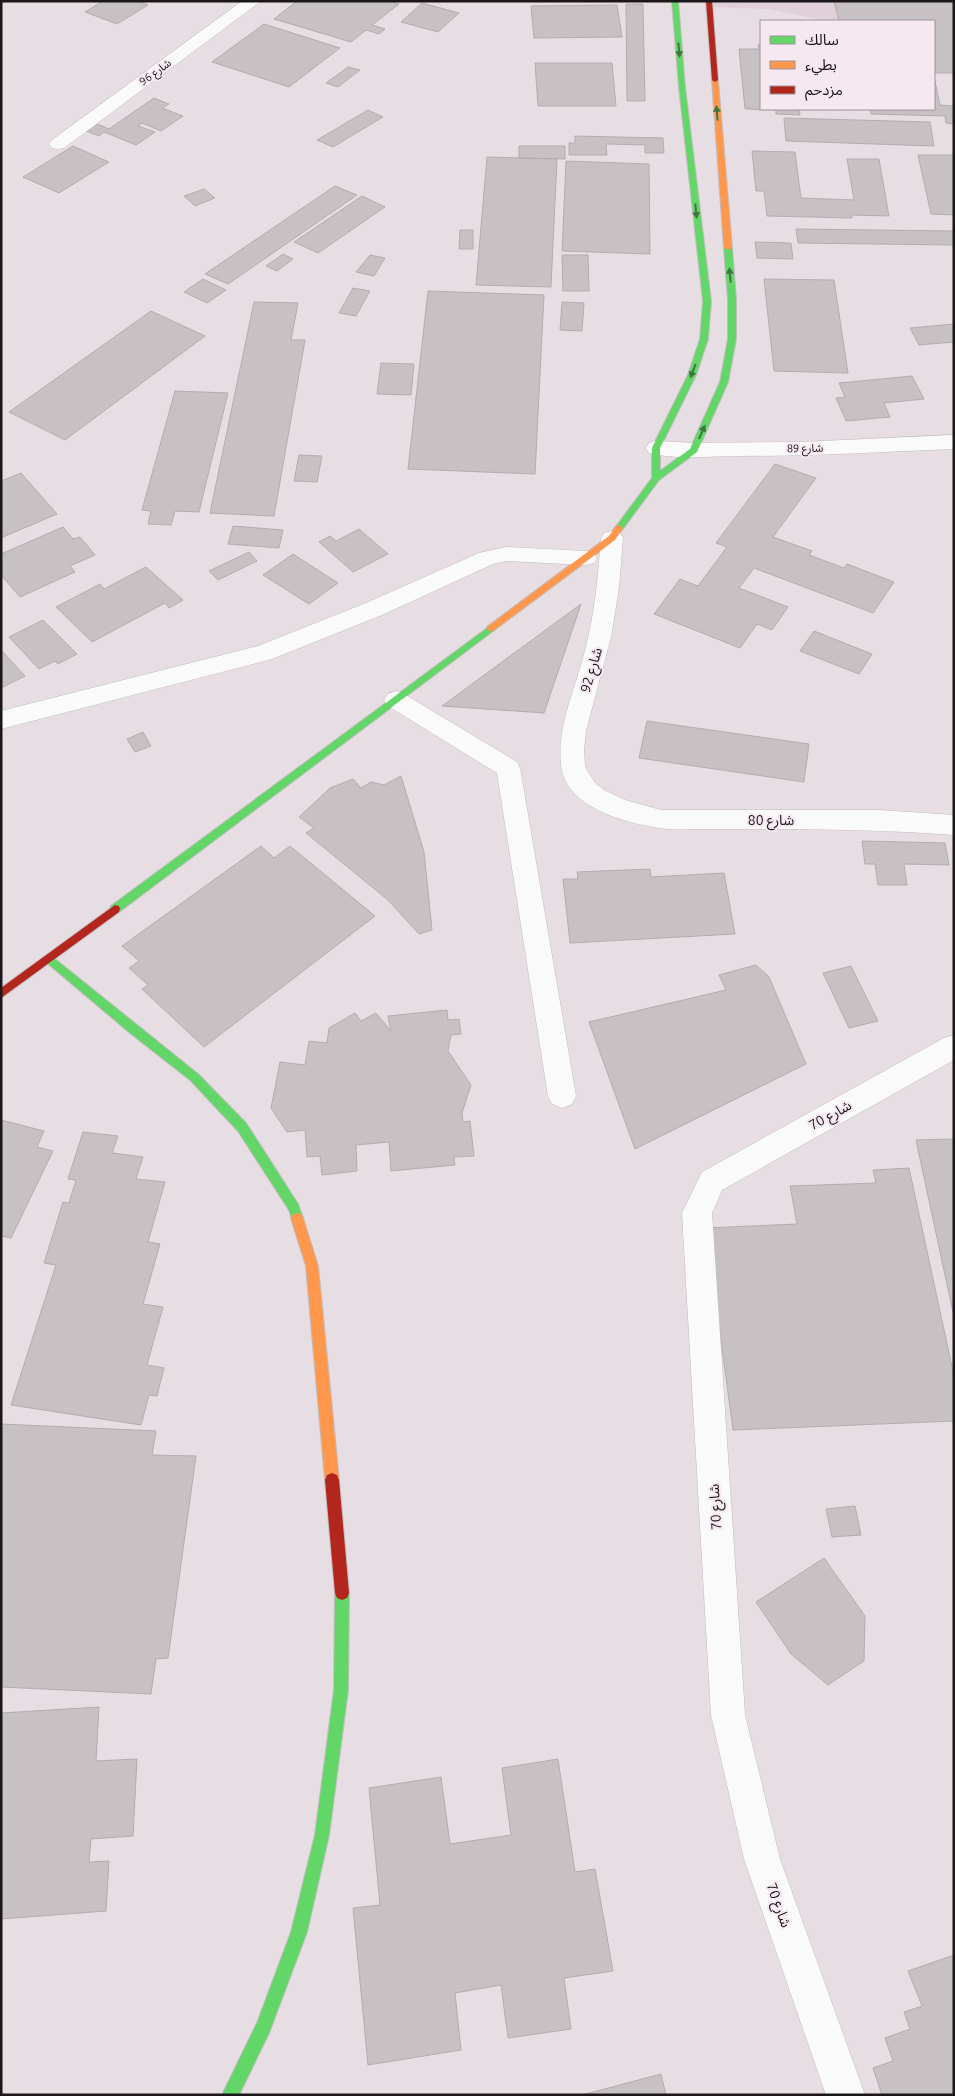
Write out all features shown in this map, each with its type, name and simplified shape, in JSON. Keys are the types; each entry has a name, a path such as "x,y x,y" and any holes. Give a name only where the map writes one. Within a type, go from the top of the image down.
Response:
{"street":[{"name":"شارع 96","path":"58,144 253,1"},
{"path":"1,994 612,538 656,478 694,450 724,382 732,339 720,301 683,96 675,1"},
{"path":"656,478 656,448 692,375 720,301 709,1"},
{"name":"شارع 89","path":"656,448 694,450 811,448 954,442"},
{"name":"شارع 92","path":"593,794 579,780 573,768 570,754 578,716 600,639 610,571 612,538"},
{"path":"5,717 264,653 374,609 488,558 506,554 586,558"},
{"path":"396,700 508,768 562,1096"},
{"name":"شارع 80","path":"593,794 610,804 636,814 660,819 879,820 954,825"},
{"path":"50,958 134,1030 194,1077 242,1127 294,1208 312,1266 342,1587 341,1690 322,1836 299,1932 263,2027 230,2095"},
{"name":"شارع 70","path":"846,2095 762,1859 728,1715 697,1213 712,1181 954,1046"}],"shaded area":[{"path":"709,1 954,1 954,73 935,73 935,20 821,20 769,9 710,7"}],"building":[{"path":"103,1 138,1 148,5 117,24 85,12"},
{"path":"297,1 389,1 399,4 372,25 385,29 379,34 366,30 351,42 274,19"},
{"path":"834,1 954,1 954,73 935,73 935,20 839,20"},
{"path":"422,3 459,13 438,32 401,22"},
{"path":"626,4 643,4 645,101 627,101"},
{"path":"617,5 622,37 534,38 531,6"},
{"path":"264,24 340,48 289,87 212,62"},
{"path":"758,45 760,45 760,109 745,109 739,49 759,49"},
{"path":"535,63 612,63 616,106 538,106"},
{"path":"348,67 360,70 338,87 326,83"},
{"path":"935,82 940,105 954,106 954,124 946,123 945,116 871,114 870,110 935,110"},
{"path":"154,98 169,104 162,108 183,116 161,131 142,123 138,126 155,132 136,145 104,132 99,136 84,130 95,123 109,129"},
{"path":"368,110 383,117 333,147 317,140"},
{"path":"776,110 799,110 800,115 776,114"},
{"path":"784,118 930,122 934,146 786,141"},
{"path":"575,136 663,138 664,153 645,153 645,145 606,144 607,155 569,155 569,143 575,143"},
{"path":"73,146 109,162 59,193 23,177"},
{"path":"519,146 565,146 565,159 519,158"},
{"path":"752,151 795,152 801,198 854,200 847,159 879,159 889,216 852,215 852,218 767,216 764,191 756,191"},
{"path":"918,155 954,155 954,215 931,214"},
{"path":"487,157 557,159 551,287 476,285"},
{"path":"566,161 649,164 650,254 562,251"},
{"path":"335,186 357,195 228,284 205,274"},
{"path":"204,189 215,198 195,206 184,196"},
{"path":"362,196 385,207 318,253 294,242"},
{"path":"796,229 954,231 954,245 798,243"},
{"path":"460,230 473,230 473,249 459,249"},
{"path":"755,242 791,243 793,259 757,258"},
{"path":"283,254 293,259 277,271 266,266"},
{"path":"370,255 385,258 374,276 356,272"},
{"path":"562,255 588,255 589,291 563,291"},
{"path":"203,279 226,290 207,303 184,292"},
{"path":"764,279 834,280 848,373 774,371"},
{"path":"353,288 370,291 356,316 339,313"},
{"path":"428,291 544,295 535,474 408,469"},
{"path":"254,302 298,303 291,340 305,340 274,516 210,513"},
{"path":"562,302 584,303 582,331 560,330"},
{"path":"151,311 205,336 65,440 9,412"},
{"path":"954,324 954,342 919,345 910,328"},
{"path":"381,363 414,364 411,395 377,394"},
{"path":"912,376 924,399 884,403 890,417 846,421 836,398 845,397 839,383"},
{"path":"175,391 228,393 199,512 175,511 171,525 148,524 151,511 142,510"},
{"path":"299,455 322,456 317,482 294,481"},
{"path":"775,464 816,478 773,537 812,551 809,555 844,568 847,564 894,582 873,613 754,568 739,588 788,607 772,630 757,624 740,648 654,614 680,579 698,586 727,547 716,543"},
{"path":"21,473 57,514 1,538 1,481"},
{"path":"233,526 283,530 279,548 228,544"},
{"path":"63,527 73,539 80,537 95,555 70,566 75,572 20,597 1,575 1,554"},
{"path":"359,529 388,554 353,572 319,542 330,536 336,541"},
{"path":"249,552 257,561 218,580 209,571"},
{"path":"293,554 338,583 309,604 263,575"},
{"path":"146,567 183,600 169,608 165,603 92,642 56,607 100,584 104,589"},
{"path":"581,604 544,713 442,706"},
{"path":"43,620 77,654 58,664 55,661 39,669 9,637"},
{"path":"814,631 872,654 859,674 800,651"},
{"path":"1,650 25,676 1,688"},
{"path":"647,721 809,744 804,782 639,758"},
{"path":"143,732 151,746 135,752 127,739"},
{"path":"401,776 424,852 432,930 419,934 388,900 306,833 314,828 299,817 330,788 353,779 361,788 371,782 384,785"},
{"path":"862,841 945,843 949,865 904,864 907,885 878,885 875,864 865,864"},
{"path":"261,846 274,858 290,846 375,916 204,1047 142,989 148,985 129,968 139,961 122,946"},
{"path":"650,869 651,877 724,873 735,934 570,943 563,879 578,879 577,872"},
{"path":"756,965 769,977 806,1064 635,1149 589,1022 726,990 719,975"},
{"path":"851,966 878,1021 849,1028 823,973"},
{"path":"447,1010 448,1020 459,1019 461,1034 451,1035 448,1051 471,1085 462,1113 463,1122 470,1121 474,1156 454,1157 455,1165 391,1171 389,1142 356,1145 357,1171 322,1175 320,1156 307,1157 305,1130 287,1132 271,1108 280,1062 305,1065 309,1041 327,1043 329,1028 355,1013 361,1021 376,1013 391,1031 388,1016"},
{"path":"1,1120 44,1131 37,1147 53,1151 11,1238 1,1236"},
{"path":"83,1132 118,1136 112,1153 143,1157 136,1179 165,1182 148,1242 160,1244 143,1304 163,1307 147,1365 164,1368 157,1396 149,1395 141,1425 11,1405 56,1265 44,1263 63,1202 69,1203 76,1180 68,1179"},
{"path":"954,1139 954,1317 916,1140"},
{"path":"909,1168 954,1376 954,1421 733,1430 706,1228 797,1224 790,1186 876,1183 873,1170"},
{"path":"1,1424 156,1431 152,1455 196,1456 168,1658 156,1659 151,1694 1,1687"},
{"path":"855,1506 861,1535 832,1537 826,1509"},
{"path":"824,1558 865,1616 864,1661 828,1685 791,1654 756,1602"},
{"path":"99,1707 96,1761 137,1759 133,1836 91,1839 89,1862 109,1861 106,1911 1,1919 1,1713"},
{"path":"558,1759 575,1872 595,1869 613,1971 564,1978 571,2029 508,2038 501,1985 455,1993 461,2050 368,2065 353,1908 380,1905 369,1788 441,1777 450,1844 511,1835 502,1768"},
{"path":"954,1955 954,2095 882,2095 873,2068 893,2061 885,2038 910,2029 904,2012 922,2006 908,1971"},
{"path":"661,2074 666,2095 582,2095"}],"traffic: fast":[{"path":"656,478 656,448 692,375 704,339 707,301 682,87 675,1"},
{"path":"619,528 656,478 694,450 724,382 732,339 732,300 728,248"},
{"path":"115,909 490,629"},
{"path":"50,959 134,1030 194,1077 242,1127 294,1208 297,1218"},
{"path":"230,2095 263,2027 299,1932 322,1835 341,1690 342,1593"}],"traffic: slow":[{"path":"715,80 728,248"},
{"path":"490,629 612,538 619,528"},
{"path":"297,1218 312,1266 332,1480"}],"traffic: jam":[{"path":"709,1 715,80"},
{"path":"1,994 115,909"},
{"path":"332,1480 342,1593"}]}
